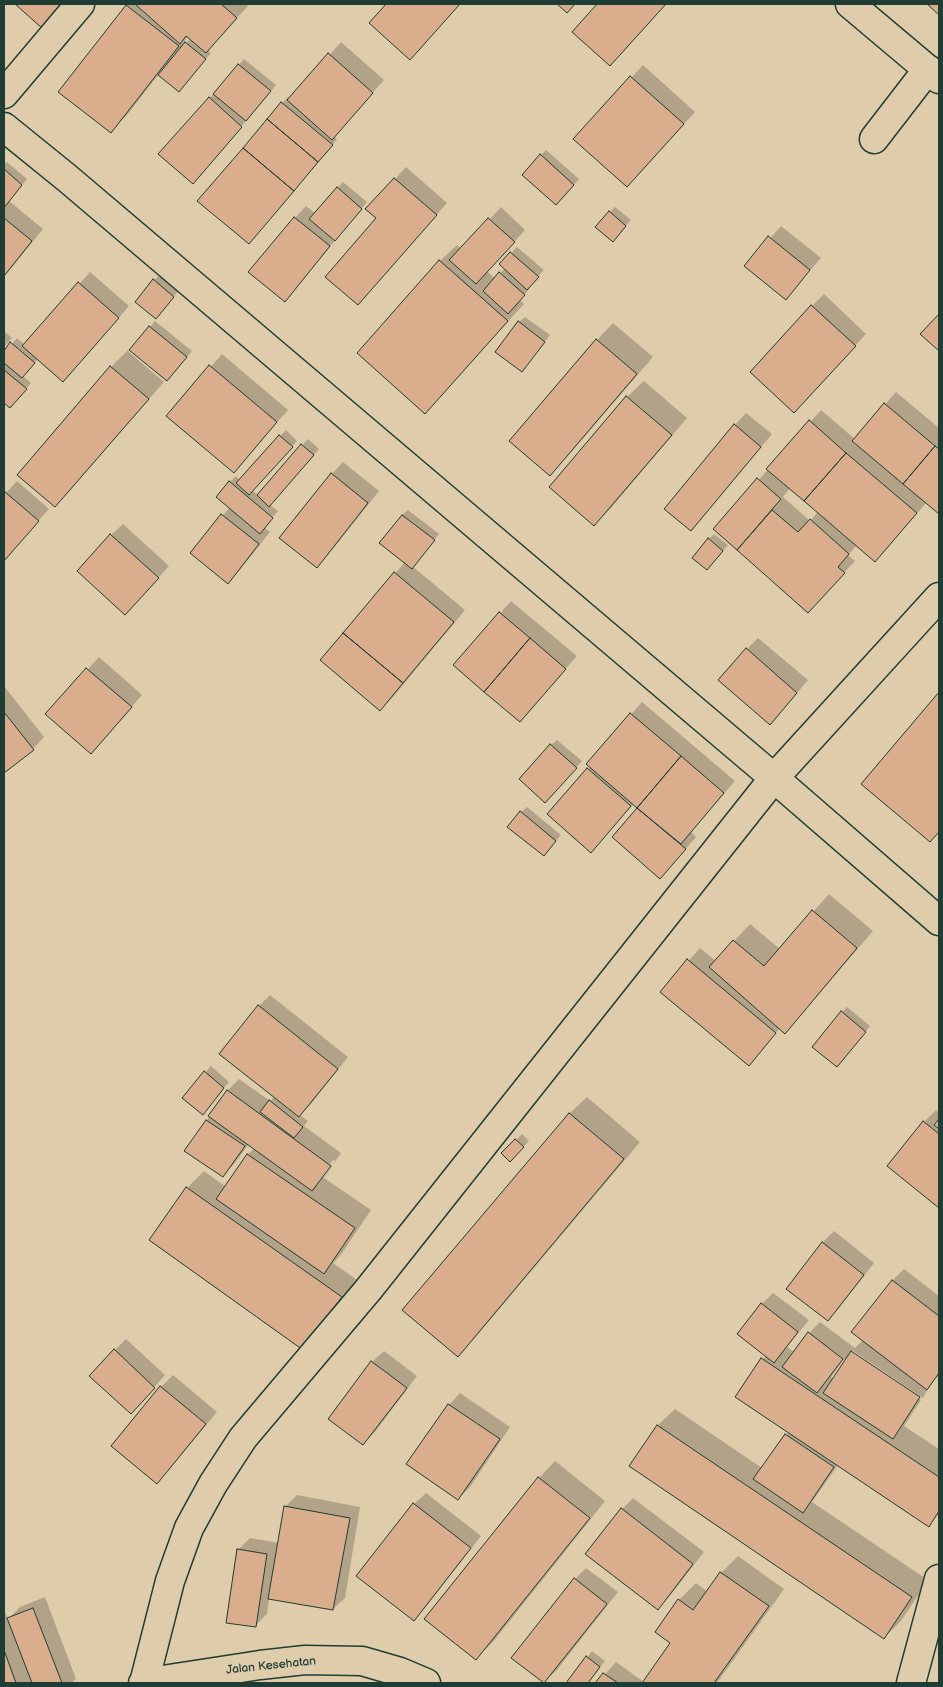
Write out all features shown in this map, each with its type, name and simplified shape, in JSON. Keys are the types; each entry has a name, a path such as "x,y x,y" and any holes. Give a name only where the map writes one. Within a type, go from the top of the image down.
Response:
{"street":[{"path":"4,94 80,4"},
{"path":"850,4 934,74 874,139"},
{"path":"4,127 67,178 774,778 939,921"},
{"path":"144,1683 170,1580 189,1528 213,1484 243,1438 374,1282 774,778 939,596"},
{"path":"911,1683 939,1579"},
{"name":"Jalan Kesehatan","path":"144,1683 305,1660 362,1661 400,1672 426,1683"}],"building":[{"path":"15,4 65,4 43,29"},
{"path":"137,4 221,4 237,18 206,53 186,36 180,44"},
{"path":"386,4 460,4 410,60 369,23"},
{"path":"557,4 575,4 567,13"},
{"path":"597,4 666,4 610,66 572,32"},
{"path":"927,4 939,4 939,15"},
{"path":"126,5 179,46 111,133 58,92"},
{"path":"185,42 206,59 179,92 158,75"},
{"path":"328,53 373,93 332,140 287,100"},
{"path":"238,64 271,91 246,121 213,94"},
{"path":"630,76 684,124 627,187 573,139"},
{"path":"209,97 242,127 193,184 158,154"},
{"path":"281,102 333,145 318,162 267,119"},
{"path":"267,119 318,162 294,191 243,148"},
{"path":"243,148 294,191 249,244 197,201"},
{"path":"540,154 574,185 556,205 522,175"},
{"path":"4,169 22,185 4,208"},
{"path":"394,178 437,215 358,305 325,277 376,218 365,209"},
{"path":"337,187 362,209 335,241 309,219"},
{"path":"609,211 626,226 613,242 595,227"},
{"path":"294,217 330,246 285,302 248,272"},
{"path":"4,218 32,241 4,276"},
{"path":"488,218 515,242 476,284 449,260"},
{"path":"768,236 810,270 786,300 744,266"},
{"path":"510,252 539,277 527,290 499,264"},
{"path":"439,260 508,321 425,414 357,353"},
{"path":"499,272 525,295 508,314 483,291"},
{"path":"153,279 174,297 156,319 135,302"},
{"path":"78,282 119,318 63,382 22,346"},
{"path":"811,305 856,346 794,413 750,372"},
{"path":"939,314 939,351 920,334"},
{"path":"518,321 545,342 522,372 495,352"},
{"path":"149,326 187,357 167,381 129,350"},
{"path":"596,339 637,374 550,476 509,441"},
{"path":"10,342 35,363 22,378 4,363 4,351"},
{"path":"209,365 277,422 234,473 166,416"},
{"path":"110,366 149,399 55,507 17,475"},
{"path":"4,370 27,389 10,408 4,403"},
{"path":"626,396 672,435 594,526 549,487"},
{"path":"884,403 935,446 903,484 852,441"},
{"path":"809,420 846,453 804,501 766,469"},
{"path":"734,424 761,447 691,531 664,509"},
{"path":"279,435 293,447 249,495 236,483"},
{"path":"301,444 314,455 269,507 257,495"},
{"path":"935,446 939,449 939,514 903,484"},
{"path":"846,453 917,513 875,562 804,501"},
{"path":"331,473 368,503 317,568 279,538"},
{"path":"757,478 781,499 737,550 713,529"},
{"path":"229,481 273,518 260,534 216,497"},
{"path":"4,493 39,521 4,561"},
{"path":"772,510 798,532 810,519 849,554 838,567 845,573 808,613 737,550"},
{"path":"221,514 259,544 228,584 190,553"},
{"path":"402,515 435,540 412,569 379,543"},
{"path":"110,534 159,578 125,615 77,571"},
{"path":"708,538 723,551 707,570 692,558"},
{"path":"394,572 454,622 403,683 343,633"},
{"path":"499,612 530,638 484,692 453,665"},
{"path":"343,633 403,683 380,711 320,660"},
{"path":"530,638 566,669 520,722 484,692"},
{"path":"746,648 797,693 770,725 718,680"},
{"path":"86,668 132,707 91,754 45,714"},
{"path":"939,692 939,832 930,842 861,784"},
{"path":"4,712 34,750 4,773"},
{"path":"630,713 681,756 637,808 586,764"},
{"path":"550,744 577,768 545,803 519,779"},
{"path":"681,756 724,793 681,844 637,808"},
{"path":"587,768 631,806 591,853 547,814"},
{"path":"637,808 686,849 660,879 612,837"},
{"path":"520,811 556,841 544,856 507,827"},
{"path":"812,910 857,948 785,1034 709,967 733,940 764,966"},
{"path":"687,959 776,1033 749,1066 660,992"},
{"path":"258,1005 338,1069 299,1117 219,1054"},
{"path":"841,1011 866,1032 837,1067 812,1047"},
{"path":"204,1071 224,1088 203,1115 182,1098"},
{"path":"227,1090 331,1166 312,1191 208,1116"},
{"path":"269,1100 303,1127 294,1138 260,1112"},
{"path":"569,1113 624,1159 458,1357 402,1310"},
{"path":"939,1119 939,1129 934,1125"},
{"path":"206,1120 245,1146 223,1177 184,1151"},
{"path":"923,1121 939,1134 939,1208 887,1166"},
{"path":"515,1139 524,1147 510,1162 501,1153"},
{"path":"247,1154 355,1228 324,1274 216,1199"},
{"path":"186,1187 342,1297 303,1350 149,1240"},
{"path":"822,1242 864,1275 828,1321 786,1289"},
{"path":"892,1280 939,1316 939,1373 927,1390 851,1332"},
{"path":"761,1303 798,1332 774,1363 737,1334"},
{"path":"808,1332 843,1359 817,1393 782,1367"},
{"path":"114,1349 155,1388 131,1414 89,1376"},
{"path":"851,1351 920,1397 893,1439 823,1393"},
{"path":"761,1358 939,1477 939,1511 929,1527 735,1397"},
{"path":"371,1361 407,1388 363,1445 328,1419"},
{"path":"160,1386 206,1424 157,1484 111,1446"},
{"path":"448,1404 500,1439 458,1500 406,1464"},
{"path":"657,1425 912,1597 884,1639 629,1466"},
{"path":"785,1434 834,1467 803,1513 753,1479"},
{"path":"538,1477 590,1518 476,1660 424,1619"},
{"path":"413,1503 471,1548 414,1621 356,1576"},
{"path":"284,1506 350,1518 333,1610 268,1599"},
{"path":"621,1508 693,1564 658,1610 585,1554"},
{"path":"237,1549 267,1554 256,1627 226,1623"},
{"path":"720,1572 769,1606 714,1683 642,1683 670,1643 655,1632 678,1599 693,1610"},
{"path":"574,1578 607,1604 544,1683 511,1658"},
{"path":"33,1608 62,1683 32,1683 7,1618"},
{"path":"4,1650 16,1683 4,1683"},
{"path":"586,1656 600,1667 588,1683 566,1683"},
{"path":"603,1673 618,1683 595,1683"}]}
